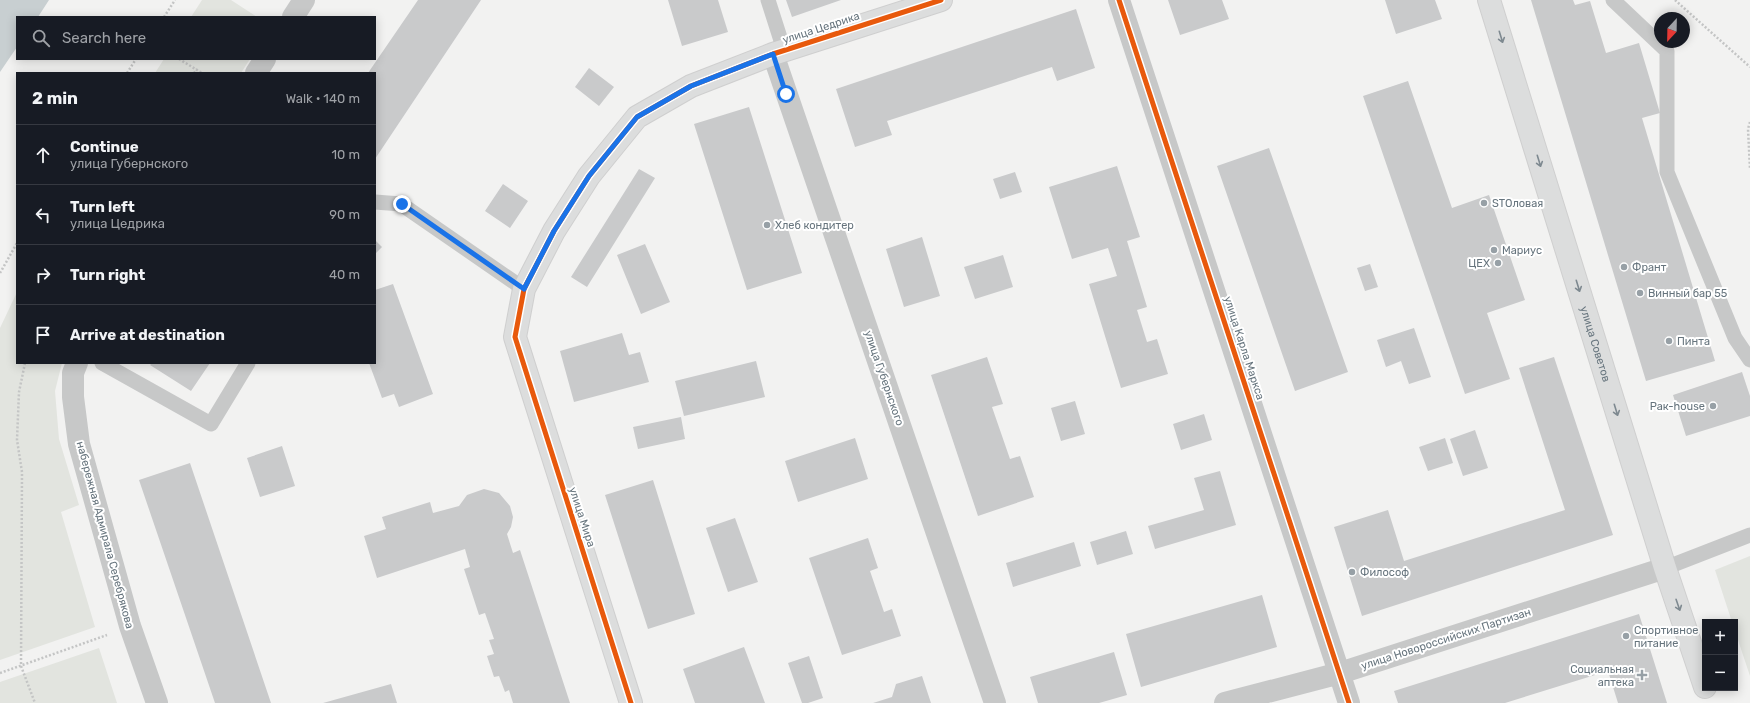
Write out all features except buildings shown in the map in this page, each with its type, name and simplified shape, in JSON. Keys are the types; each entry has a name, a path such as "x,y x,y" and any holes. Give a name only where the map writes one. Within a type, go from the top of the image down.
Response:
{"street":[{"path":"294,16 304,0"},
{"name":"улица Цедрика","path":"515,337 524,289 554,231 589,176 637,117 691,86 779,52 941,0"},
{"name":"улица Карла Маркса","path":"1119,0 1349,703"},
{"name":"улица Советов","path":"1489,0 1665,568 1702,679"},
{"name":"улица Губернского","path":"779,52 995,703"},
{"path":"257,72 264,60"},
{"name":"улица Мира","path":"515,337 631,703"},
{"name":"набережная Адмирала Серебрякова","path":"77,364 73,373 73,397 79,444 130,626 157,703"},
{"name":"улица Новороссийских Партизан","path":"1225,703 1340,673 1665,568"},
{"name":"улица Советов","path":"1706,691 1710,703"}],"lane":[{"path":"768,0 779,52"},
{"path":"1613,0 1667,51 1667,172 1735,338 1750,360"},
{"path":"376,202 402,204 524,289"},
{"path":"104,364 211,424 247,364"},
{"path":"1665,568 1750,535"}],"path":[{"path":"165,16 175,0"},
{"path":"1675,0 1750,67"},
{"path":"128,72 135,60"},
{"path":"181,60 201,72"},
{"path":"1750,122 1748,129 1750,169"},
{"path":"0,273 16,245"},
{"path":"25,364 19,392 17,440 22,472 21,666 34,703"},
{"path":"0,673 130,626"}],"shaded area":[{"path":"0,0 49,0 39,16 16,16 16,48 0,72"},
{"path":"202,0 231,0 255,16 192,16"},
{"path":"163,60 249,60 242,72 156,72"},
{"path":"16,294 16,364 62,364 55,391 59,439 79,505 61,512 95,627 0,660 0,328"},
{"path":"1750,556 1750,676 1738,640 1738,619 1731,619 1715,570"},
{"path":"99,648 117,703 0,703 0,682"}],"cycle path":[{"path":"631,703 515,337 524,289 554,231 589,176 637,117 691,86 773,54 941,0"},
{"path":"1119,0 1349,703"}],"place":[{"name":"STOловая","path":"1484,203"},
{"name":"Хлеб кондитер","path":"767,225"},
{"name":"Мариус","path":"1494,250"},
{"name":"ЦЕХ","path":"1498,263"},
{"name":"Франт","path":"1624,267"},
{"name":"Винный бар 55","path":"1640,293"},
{"name":"Пинта","path":"1669,341"},
{"name":"Рак-house","path":"1713,406"},
{"name":"Философ","path":"1352,572"},
{"name":"Спортивное питание","path":"1626,636"},
{"name":"Социальная аптека","path":"1642,675"}],"route":[{"path":"402,204 524,289 554,231 589,176 637,117 691,86 773,54 786,94"}]}
